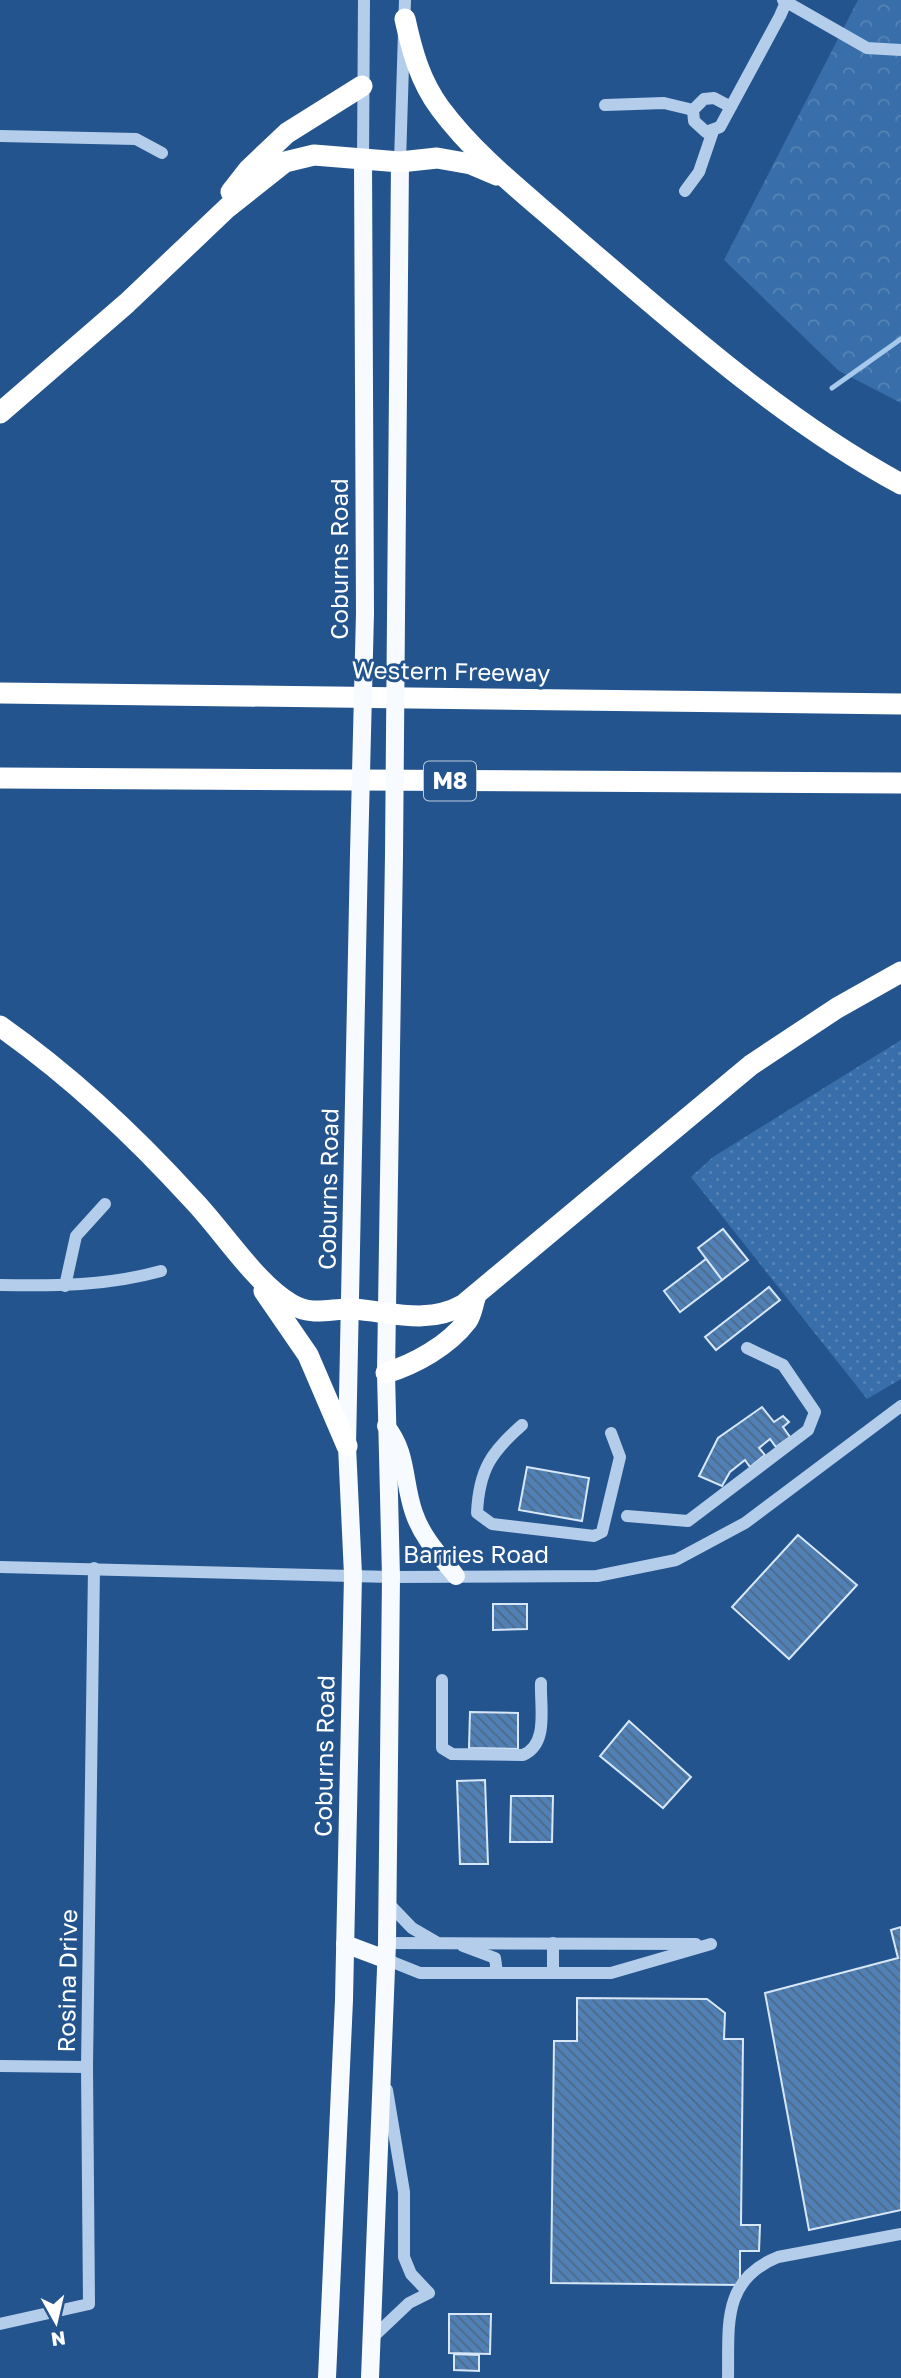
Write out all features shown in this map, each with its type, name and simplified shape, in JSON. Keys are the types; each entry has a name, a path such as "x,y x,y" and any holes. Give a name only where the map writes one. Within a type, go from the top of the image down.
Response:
{"highway":[{"path":"405,10 418,69 440,108 510,181 732,369 832,442 901,484"},
{"path":"227,208 233,186 287,134 362,86"},
{"path":"0,413 127,303 227,208 285,162 328,154 400,162 454,159 510,181"},
{"name":"Western Freeway","path":"0,693 901,704"},
{"name":"M8","path":"0,778 901,783"},
{"path":"0,1026 58,1068 146,1149 242,1257 292,1304 318,1312 351,1309 407,1317 439,1315 463,1305 697,1107 751,1065 826,1015 901,972"},
{"path":"242,1257 308,1355 347,1446"},
{"path":"387,1373 420,1359 453,1335 468,1320 476,1295"}],"main road":[{"name":"Coburns Road","path":"327,2378 345,1944 353,1575 347,1446 365,612 363,160"},
{"path":"370,2378 384,2073 386,1951 391,1577 386,1426 400,162"},
{"path":"386,1426 398,1440 403,1454 413,1511 421,1528 456,1576"},
{"path":"345,1944 386,1951"}],"street":[{"name":"Coburns Road","path":"363,160 364,0"},
{"path":"692,110 697,126 706,132 719,128 785,1 867,48 901,50"},
{"path":"400,162 405,10"},
{"path":"692,110 700,100 709,97 731,107"},
{"path":"605,105 664,103 692,110"},
{"path":"685,191 699,172 713,131"},
{"path":"0,136 136,139 162,153"},
{"path":"65,1286 76,1236 104,1204"},
{"path":"0,1285 65,1286 121,1282 161,1271"},
{"path":"626,1516 688,1521 808,1430 815,1412 783,1365 747,1348"},
{"name":"Barries Road","path":"0,1567 391,1577 597,1576 676,1560 745,1523 901,1406"},
{"path":"522,1424 495,1448 478,1490 477,1513 492,1524 594,1536 602,1532 620,1457 611,1433"},
{"name":"Rosina Drive","path":"0,2324 89,2304 87,2067 94,1568"},
{"path":"442,1680 442,1748 452,1754 523,1755 534,1751 540,1741 541,1683"},
{"path":"385,1900 412,1928 436,1942"},
{"path":"436,1942 711,1944 611,1973 420,1973 386,1951 436,1942"},
{"path":"453,1942 495,1958 497,1973"},
{"path":"553,1942 553,1973"},
{"path":"0,2066 87,2067"},
{"path":"371,2340 408,2303 429,2293 411,2274 404,2257 404,2192 384,2073"},
{"path":"728,2378 730,2308 743,2281 760,2264 784,2256 901,2234"}],"green space":[{"path":"858,0 901,0 901,403 839,371 724,260"},
{"path":"901,1040 901,1379 867,1399 691,1177 713,1157"}],"building":[{"path":"723,1229 748,1260 722,1280 698,1248"},
{"path":"706,1259 722,1280 680,1312 664,1291"},
{"path":"769,1287 780,1300 716,1350 705,1337"},
{"path":"762,1407 774,1422 783,1416 789,1422 783,1427 790,1437 776,1447 770,1439 759,1448 765,1455 750,1467 745,1460 730,1472 722,1486 699,1476 718,1438"},
{"path":"527,1467 589,1478 582,1521 519,1510"},
{"path":"798,1535 857,1585 789,1659 732,1607"},
{"path":"493,1604 527,1604 527,1629 493,1630"},
{"path":"470,1712 518,1713 518,1749 469,1748"},
{"path":"629,1721 691,1777 663,1808 600,1756"},
{"path":"485,1780 488,1864 460,1864 457,1781"},
{"path":"511,1796 553,1796 552,1842 510,1842"},
{"path":"901,1927 901,2210 809,2230 765,1993 898,1958 891,1930"},
{"path":"577,1998 707,1999 725,2013 724,2039 743,2039 741,2225 760,2225 759,2251 740,2251 740,2285 551,2283 554,2041 577,2041"},
{"path":"449,2314 491,2314 490,2354 449,2353"},
{"path":"454,2354 479,2355 479,2371 454,2370"}],"waterway":[{"path":"832,388 901,339"}]}
